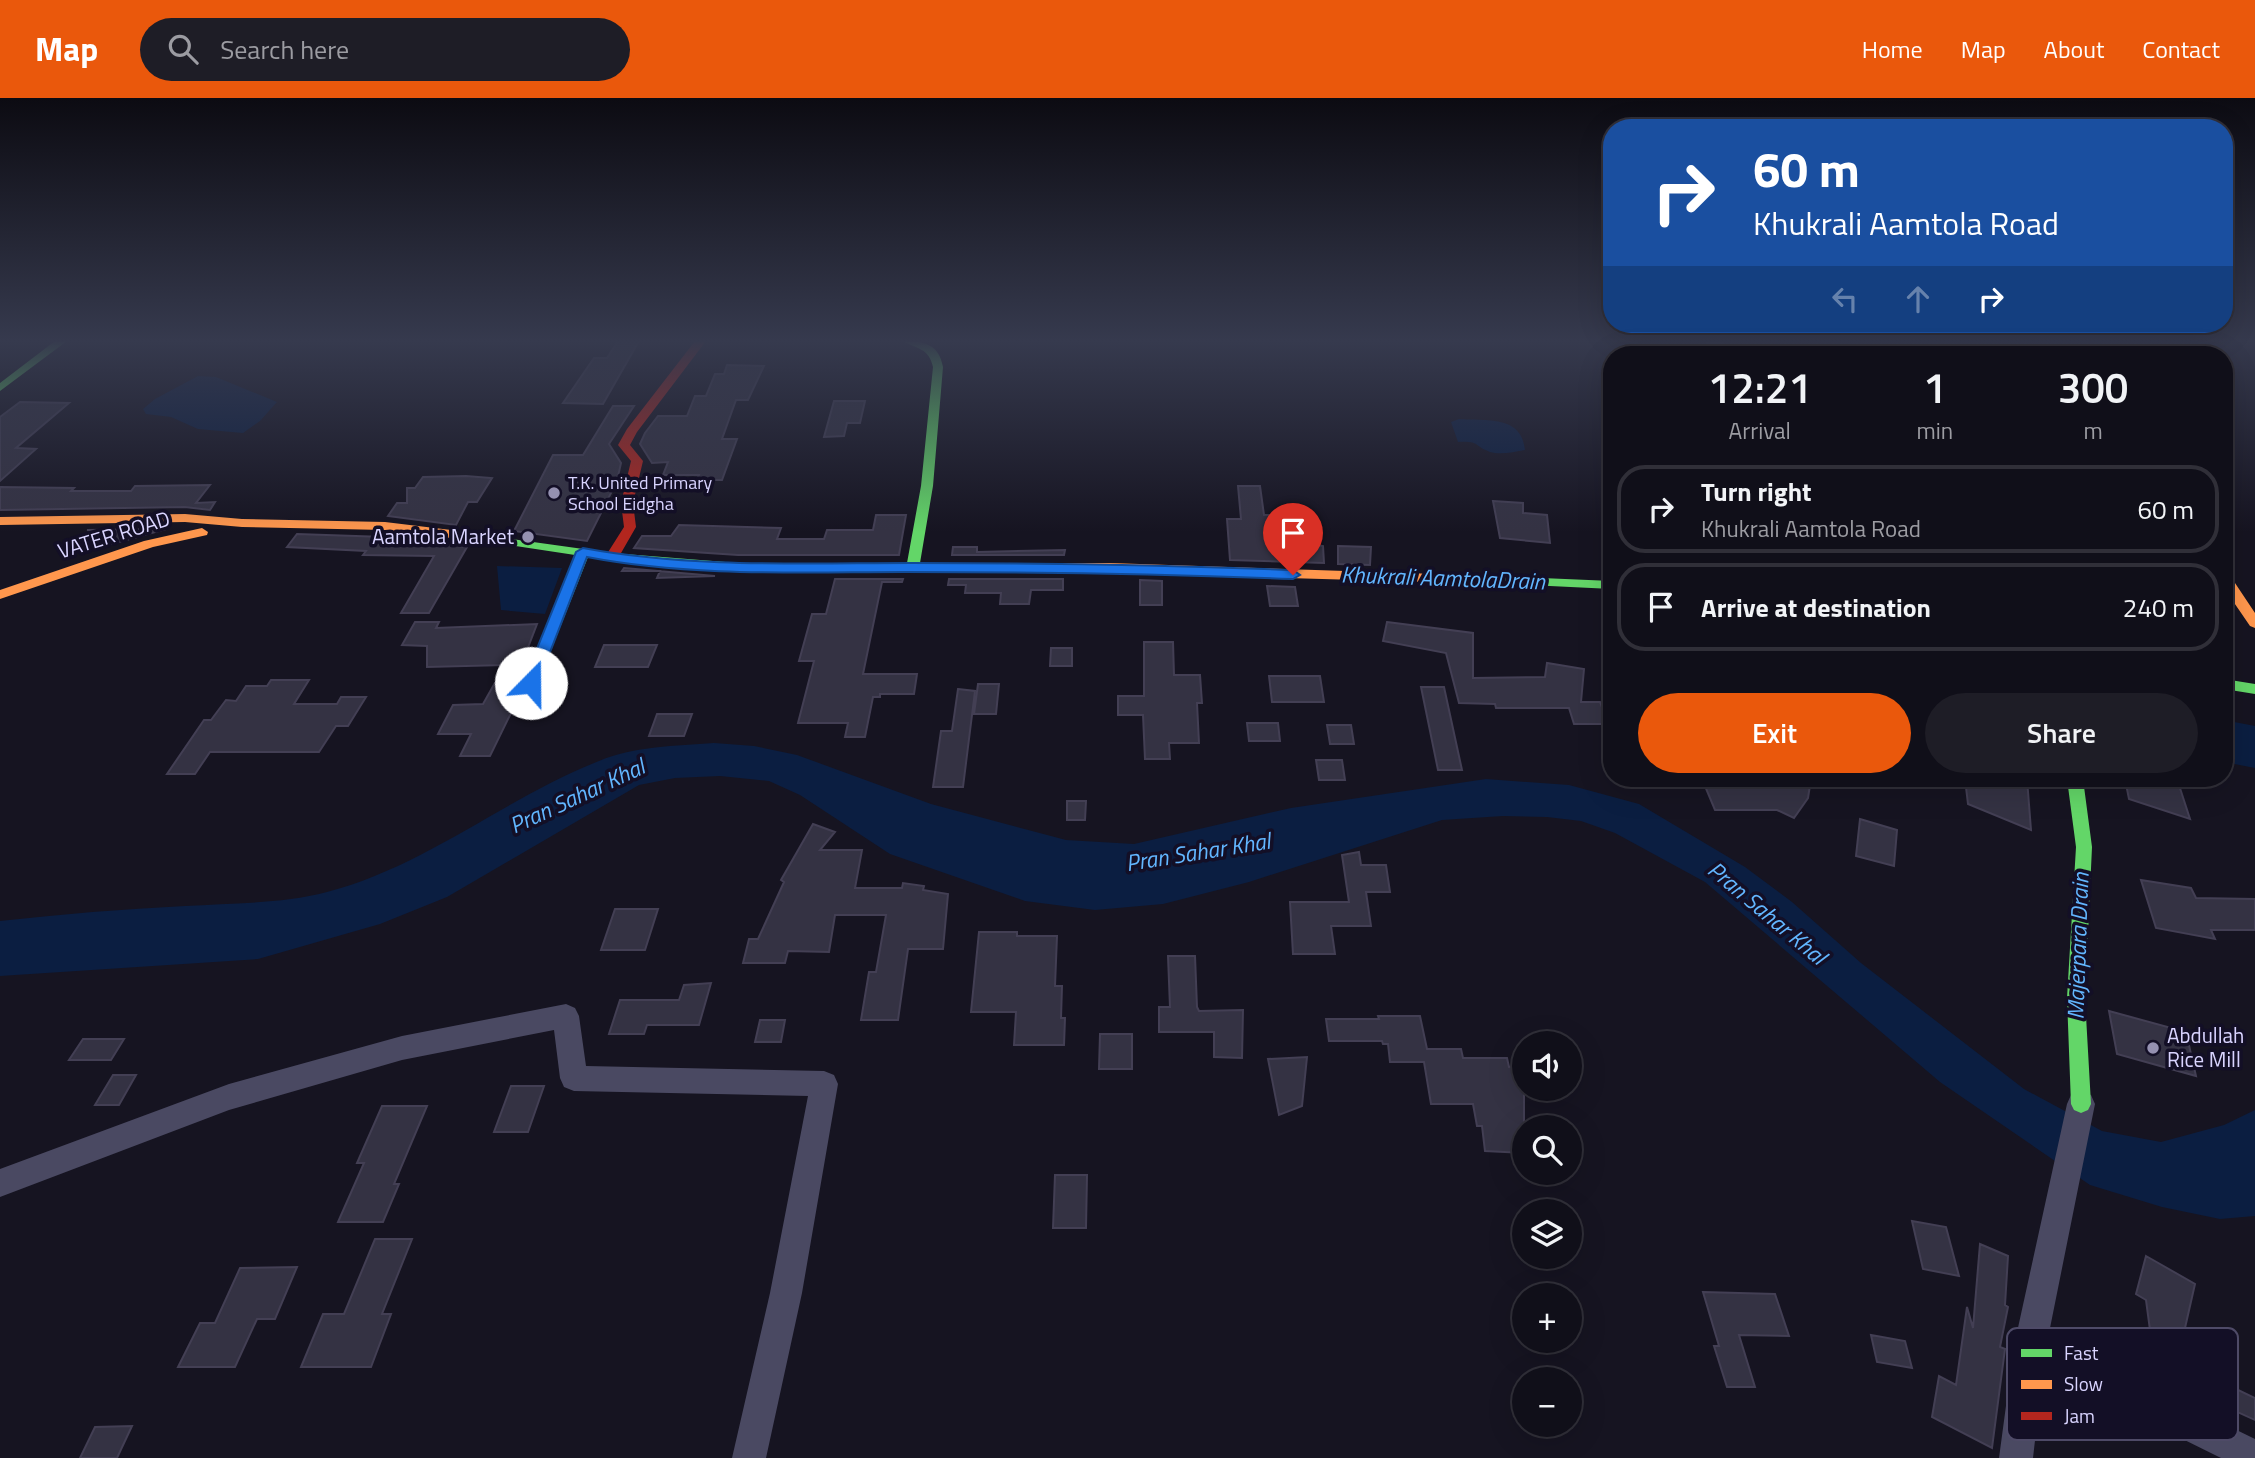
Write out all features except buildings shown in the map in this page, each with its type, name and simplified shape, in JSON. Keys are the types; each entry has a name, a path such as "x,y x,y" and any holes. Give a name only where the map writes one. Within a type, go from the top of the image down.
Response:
{"street":[{"path":"612,557 630,527 627,503 638,461 624,445 652,404"},
{"path":"913,568 928,486 934,404"},
{"path":"0,521 185,518 242,523 385,526 612,557 738,568 1110,568 1293,575 1392,575 1603,585"},
{"name":"VATER ROAD","path":"0,595 149,544 242,523"},
{"path":"531,683 583,552"},
{"path":"2233,590 2255,623"},
{"path":"2233,685 2255,689"},
{"path":"2034,1328 2081,1104 2077,998 2084,847 2076,787"},
{"path":"0,1183 229,1097 402,1048 566,1016 574,1078 824,1084 786,1293 749,1458"},
{"path":"2016,1458 2018,1440"},
{"path":"2221,1440 2255,1457"}],"water":[{"path":"148,404 275,404 260,421 243,433 198,429 171,417 146,414 143,409"},
{"path":"1459,419 1491,420 1510,425 1522,439 1525,450 1494,453 1474,443 1458,442 1451,422"},
{"path":"497,566 562,568 545,614 501,610"},
{"path":"2233,722 2255,726 2255,768 2233,764"},
{"name":"Pran Sahar Khal","path":"714,743 754,746 797,755 931,804 1066,840 1134,844 1291,808 1486,779 1569,785 1639,804 1745,867 1792,902 1861,963 2024,1089 2102,1131 2161,1142 2224,1125 2255,1110 2255,1216 2220,1219 2162,1207 2090,1185 1940,1082 1705,882 1615,833 1581,821 1547,817 1503,816 1442,820 1249,882 1163,904 1095,910 1025,901 890,854 800,795 769,781 720,776 675,778 639,785 447,897 380,924 258,959 0,976 0,921 116,910 274,901 327,892 398,866 531,793 599,761 641,750"}],"traffic: fast":[{"path":"913,567 927,486 935,404"},
{"path":"509,541 612,557 738,567 1009,567"},
{"path":"531,683 583,552"},
{"path":"1496,580 1603,585"},
{"path":"2233,685 2255,689"},
{"path":"2076,787 2084,847 2076,998 2081,1104"}],"traffic: slow":[{"path":"0,521 185,518 242,523 385,526 509,541"},
{"path":"0,595 149,544 202,532"},
{"path":"1009,567 1110,567 1496,580"},
{"path":"2233,590 2255,623"}],"traffic: jam":[{"path":"612,557 630,527 627,503 637,461 624,445 631,431 652,404"}],"place":[{"name":"T.K. United Primary School Eidgha","path":"554,493"},
{"name":"Aamtola Market","path":"528,537"},
{"name":"Abdullah Rice Mill","path":"2153,1048"}],"route":[{"path":"531,683 583,552 738,568 1110,568 1293,575"}],"water label":[{"name":"Khukrali AamtolaDrain","path":"1443,578"},
{"name":"Majerpara Drain","path":"2078,946"}]}
